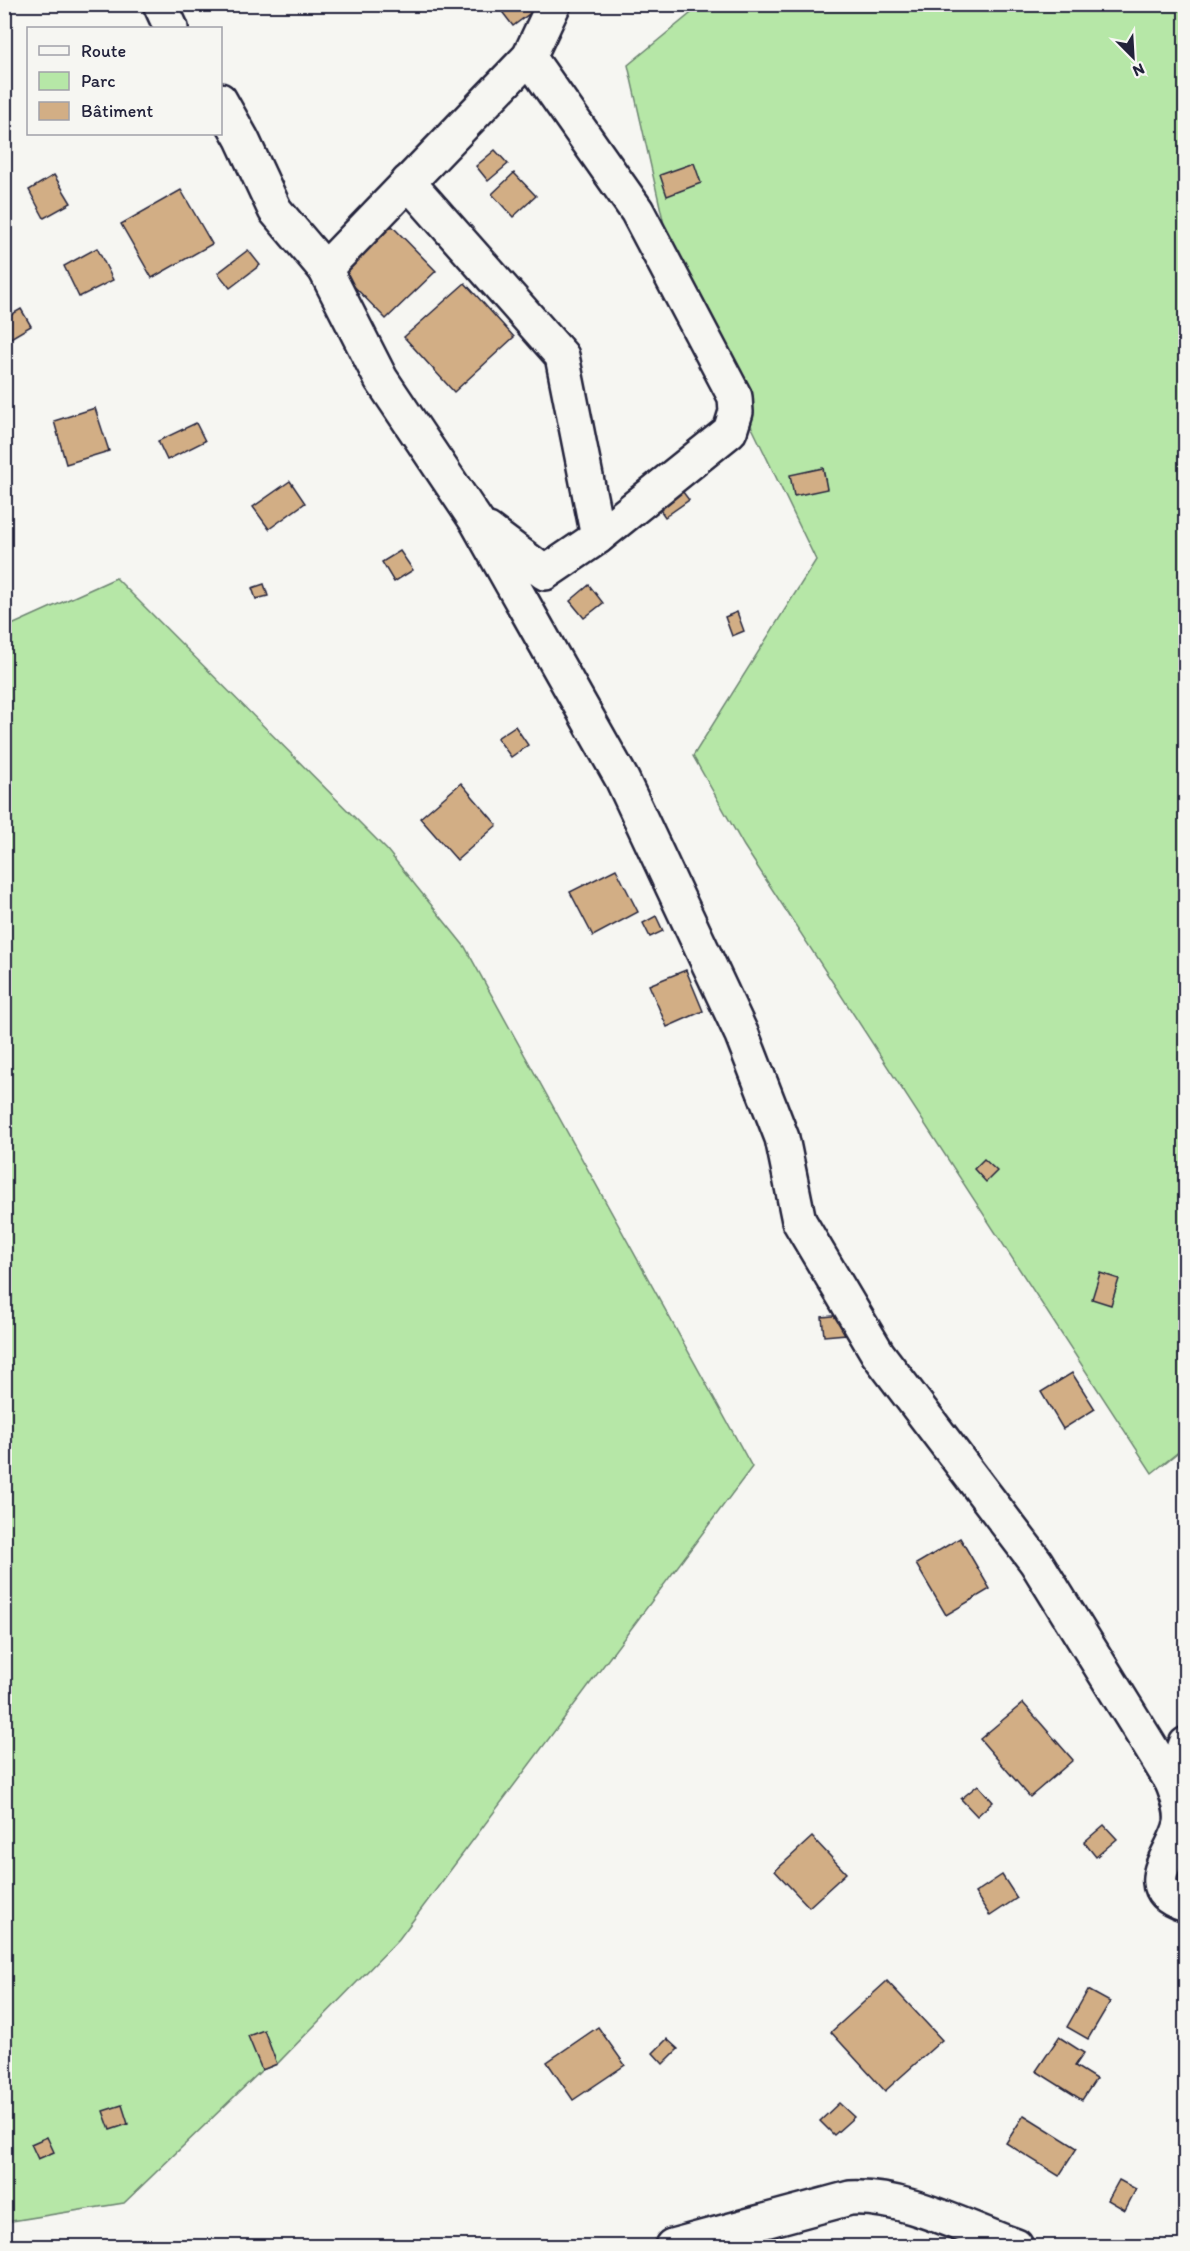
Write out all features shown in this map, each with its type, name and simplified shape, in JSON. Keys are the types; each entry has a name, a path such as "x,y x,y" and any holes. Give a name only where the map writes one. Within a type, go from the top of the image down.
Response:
{"street":[{"path":"160,4 171,27"},
{"path":"325,269 529,57 554,4"},
{"path":"477,522 545,573 598,537 730,431 736,412 735,397 637,211 529,57"},
{"path":"222,104 242,139 275,210 325,269 381,379 477,522 622,779 742,1035 782,1138 799,1221 878,1354 1036,1562 1172,1782 1181,1807 1181,1824 1160,1870 1160,1879 1163,1891 1173,1901 1185,1905"},
{"path":"408,182 562,356 598,537"},
{"path":"1172,1782 1185,1744"},
{"path":"672,2247 850,2198 874,2197 898,2203 1016,2247"}],"green space":[{"path":"701,5 1185,5 1186,1446 1152,1473 744,846 693,756 816,560 673,264 628,65"},
{"path":"116,578 387,850 465,947 752,1467 399,1939 277,2064 262,2070 124,2203 5,2222 5,628"}],"building":[{"path":"505,4 528,4 533,11 513,26 500,9"},
{"path":"495,150 508,164 488,181 476,166"},
{"path":"694,163 701,183 667,196 660,175"},
{"path":"514,173 536,196 513,217 492,194"},
{"path":"54,175 71,203 44,218 29,190"},
{"path":"181,190 212,244 152,278 121,224"},
{"path":"392,226 436,271 386,319 342,274"},
{"path":"97,248 113,280 79,297 64,266"},
{"path":"248,250 260,265 230,288 218,273"},
{"path":"465,283 514,337 454,392 404,337"},
{"path":"21,309 31,326 4,342 4,319"},
{"path":"95,408 109,451 66,464 54,421"},
{"path":"196,423 205,441 167,460 158,441"},
{"path":"823,468 827,489 794,496 790,475"},
{"path":"290,481 305,503 269,529 253,507"},
{"path":"677,484 689,500 665,517 654,501"},
{"path":"400,551 413,570 394,582 382,562"},
{"path":"264,584 268,596 256,599 252,588"},
{"path":"589,585 603,603 584,618 570,601"},
{"path":"737,612 744,631 732,636 725,617"},
{"path":"515,726 528,745 511,757 497,738"},
{"path":"461,783 497,825 457,860 420,818"},
{"path":"616,869 638,912 593,936 570,892"},
{"path":"656,916 663,931 650,937 643,923"},
{"path":"686,970 703,1011 667,1027 649,985"},
{"path":"984,1159 997,1171 986,1182 974,1169"},
{"path":"1100,1273 1119,1279 1111,1305 1092,1299"},
{"path":"844,1315 846,1334 824,1336 822,1317"},
{"path":"1072,1373 1095,1409 1063,1429 1041,1392"},
{"path":"960,1538 990,1589 946,1615 916,1564"},
{"path":"1023,1703 1073,1760 1030,1797 980,1739"},
{"path":"978,1785 993,1802 977,1816 961,1799"},
{"path":"1104,1825 1117,1839 1096,1857 1084,1842"},
{"path":"812,1837 846,1873 809,1907 775,1871"},
{"path":"1002,1875 1017,1898 990,1916 975,1893"},
{"path":"887,1981 942,2040 885,2091 831,2032"},
{"path":"1088,1990 1110,2002 1088,2039 1067,2027"},
{"path":"598,2027 625,2065 573,2100 547,2062"},
{"path":"264,2030 277,2064 262,2070 248,2036"},
{"path":"1059,2037 1084,2053 1075,2066 1096,2079 1082,2100 1036,2071"},
{"path":"667,2039 678,2049 663,2064 653,2053"},
{"path":"839,2103 854,2117 834,2135 820,2121"},
{"path":"122,2105 128,2124 110,2130 103,2111"},
{"path":"1024,2115 1077,2148 1059,2176 1006,2143"},
{"path":"47,2137 54,2152 38,2159 31,2144"},
{"path":"1119,2180 1136,2189 1125,2210 1108,2200"}]}
